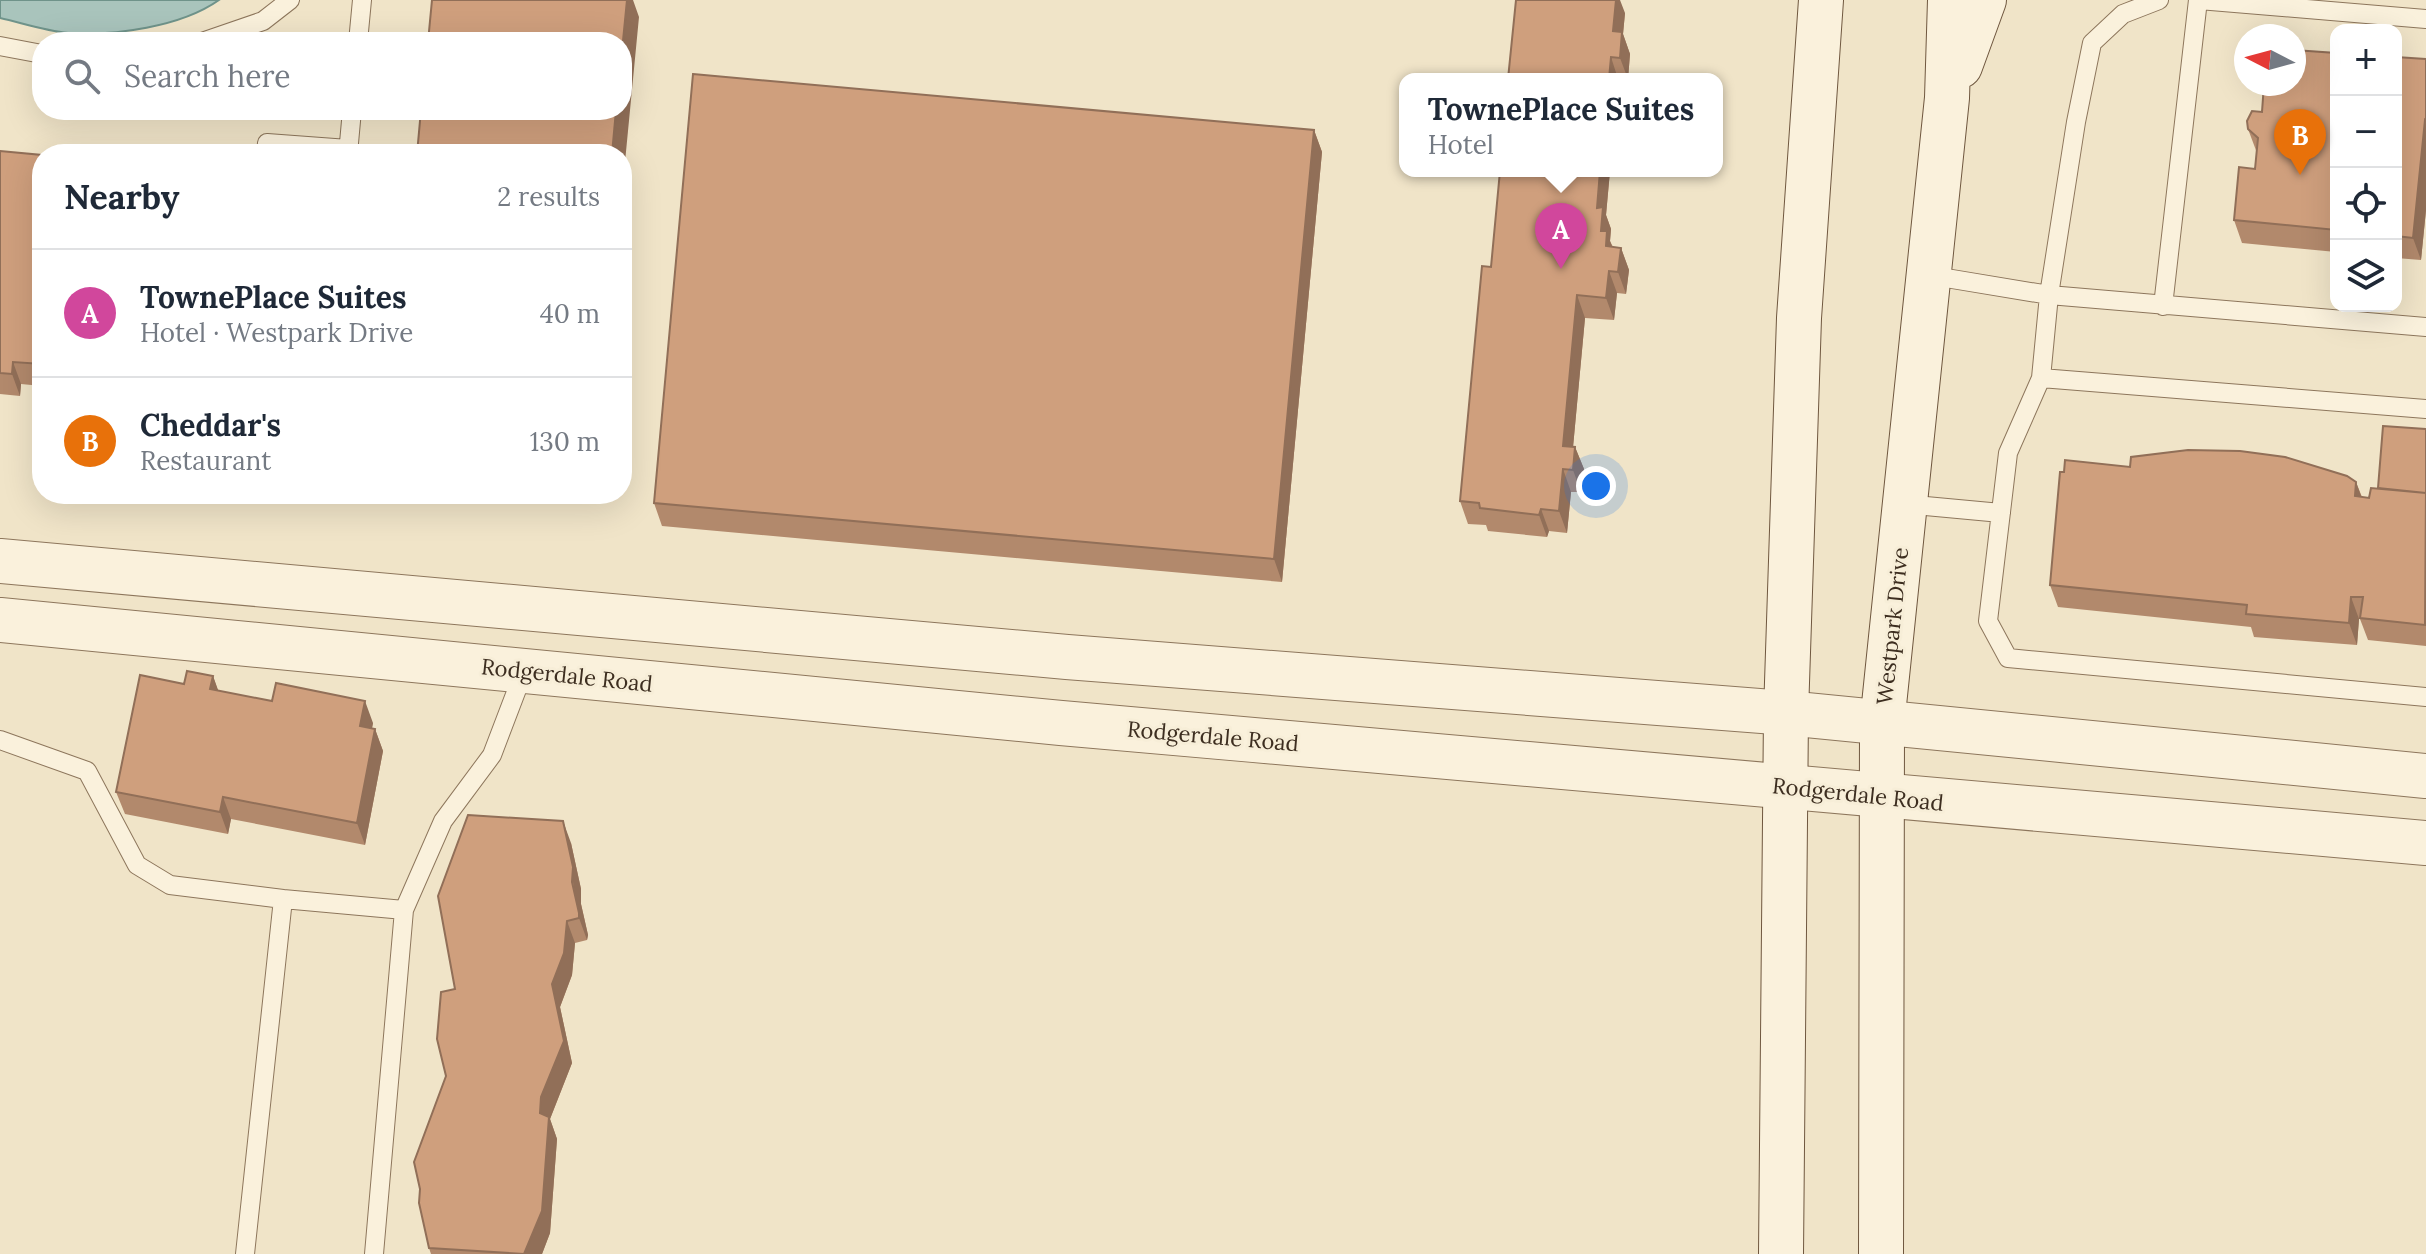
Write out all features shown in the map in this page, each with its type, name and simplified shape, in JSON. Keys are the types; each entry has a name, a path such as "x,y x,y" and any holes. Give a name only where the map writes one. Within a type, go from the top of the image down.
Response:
{"street":[{"path":"1781,1254 1786,713 1799,318 1821,0"},
{"name":"Westpark Drive","path":"1881,1254 1882,724 1947,98 1950,0"},
{"path":"1947,98 1984,0"},
{"path":"0,561 1067,657 1786,713 2426,776"},
{"path":"524,671 530,609"},
{"name":"Rodgerdale Road","path":"0,620 1061,723 2426,843"},
{"path":"1061,723 1067,657"}],"lane":[{"path":"231,32 263,21 290,0"},
{"path":"359,32 362,0"},
{"path":"2159,0 2123,14 2092,43 2076,122 2049,295 2041,378 2008,453 1988,621 2008,658 2426,697"},
{"path":"2163,306 2199,0 2426,19"},
{"path":"0,46 32,52"},
{"path":"349,144 351,120"},
{"path":"1928,275 2049,295 2426,327"},
{"path":"2041,378 2426,409"},
{"path":"1904,504 2001,513"},
{"path":"374,1254 404,910 443,821 492,755 524,671"},
{"path":"0,740 87,771 137,865 170,885 404,910"},
{"path":"245,1254 283,899"}],"water":[{"path":"0,0 219,0 167,23 116,32 51,31 0,18"}],"building":[{"path":"432,0 627,0 624,32 429,32"},
{"path":"1516,0 1616,0 1613,31 1622,32 1620,58 1611,57 1610,73 1509,73"},
{"path":"2306,51 2330,53 2330,229 2234,220 2239,167 2255,169 2258,138 2248,129 2247,121 2252,111 2262,112 2263,96 2306,96"},
{"path":"2402,57 2426,59 2426,121 2413,238 2402,237"},
{"path":"693,74 1314,130 1274,559 654,503"},
{"path":"420,120 615,120 613,144 418,144"},
{"path":"0,151 32,154 32,363 13,362 12,374 0,373"},
{"path":"1499,177 1600,177 1597,208 1603,207 1601,231 1607,231 1606,246 1621,248 1618,272 1609,271 1606,298 1577,295 1563,446 1575,447 1573,470 1563,469 1559,511 1541,509 1539,515 1480,508 1479,503 1460,501 1482,266 1491,267"},
{"path":"2383,426 2426,429 2426,493 2378,488"},
{"path":"2188,450 2240,451 2285,457 2347,476 2356,482 2355,496 2369,498 2371,488 2426,493 2425,625 2360,618 2363,597 2351,597 2349,623 2246,614 2247,605 2050,585 2060,472 2064,472 2065,460 2130,467 2131,457"},
{"path":"187,671 213,676 210,689 272,701 276,683 365,701 360,726 375,729 357,823 223,797 220,812 116,792 140,675 184,684"},
{"path":"468,815 563,821 579,913 579,918 567,921 564,953 552,984 564,1041 541,1097 540,1113 549,1117 542,1211 524,1254 429,1248 419,1203 420,1189 414,1162 446,1076 437,1039 441,992 455,989 438,896"}],"place":[{"name":"Cheddar's","path":"2300,175"},
{"name":"TownePlace Suites","path":"1561,269"}]}
